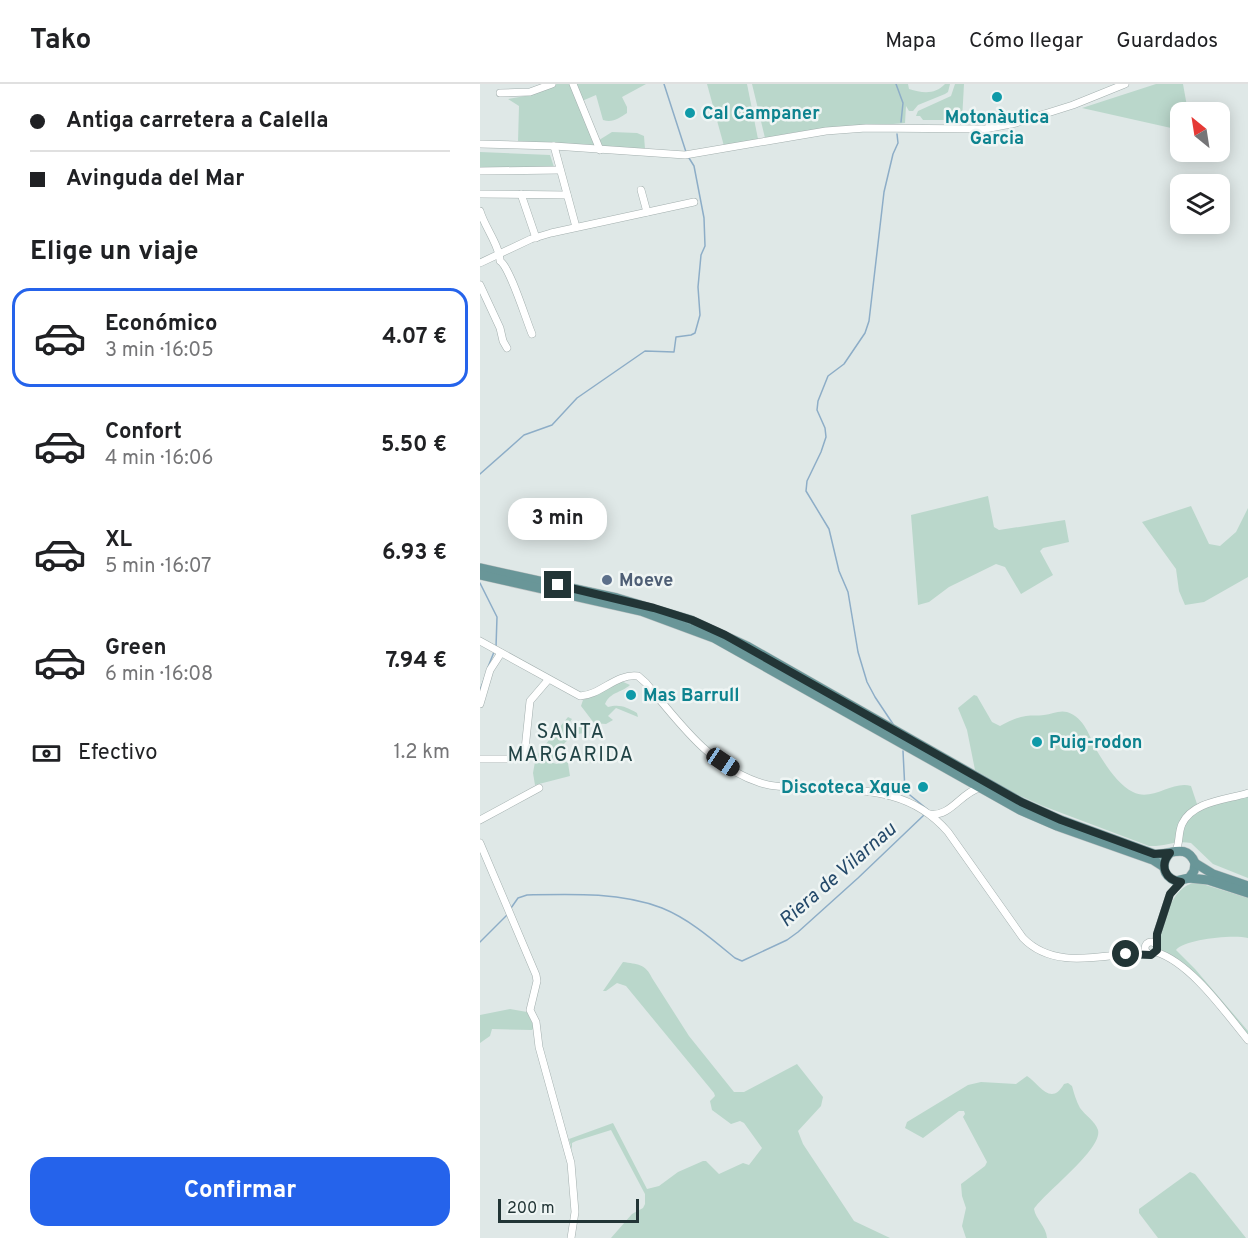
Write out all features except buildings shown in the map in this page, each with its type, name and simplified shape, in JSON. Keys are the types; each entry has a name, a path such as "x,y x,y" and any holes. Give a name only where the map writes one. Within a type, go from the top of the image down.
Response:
{"main road":[{"path":"480,568 617,598 692,620 747,646 1021,802 1061,820 1154,854 1187,852 1195,863 1213,874 1248,886"},
{"path":"480,575 641,611 714,638 1020,810 1057,826 1153,860 1164,867"},
{"path":"1173,852 1164,862 1168,877 1208,880 1248,893"},
{"path":"1185,880 1194,871 1195,863"}],"street":[{"path":"500,93 530,92 552,84"},
{"path":"573,84 600,150"},
{"path":"480,144 688,154 826,131 866,128 999,127 1073,105 1125,84"},
{"path":"554,146 576,227"},
{"path":"480,171 560,170"},
{"path":"641,190 647,212"},
{"path":"480,194 567,195"},
{"path":"521,194 536,238"},
{"path":"480,263 536,238 576,227 694,202"},
{"path":"480,211 486,229 500,256 500,261 504,264 512,281 532,334"},
{"path":"480,285 507,348"},
{"path":"480,641 580,696 596,693 623,677 638,676 700,745 751,779 777,786 891,795 914,803 942,825 1023,938 1040,951 1063,957 1147,953 1151,955 1170,894 1168,877"},
{"path":"480,705 490,670 500,653"},
{"path":"480,759 524,759 530,701 548,680"},
{"path":"965,779 970,786 970,792"},
{"path":"480,820 539,788"},
{"path":"942,825 943,814 970,792 981,788"},
{"path":"1173,852 1180,838 1185,818 1199,806 1248,793"},
{"path":"930,814 943,814"},
{"path":"1180,838 1187,852"},
{"path":"480,843 536,975 537,981 530,1010 536,1022 539,1047 571,1163 575,1212 571,1238"},
{"path":"1170,894 1185,880"},
{"path":"1147,953 1146,946 1154,946 1187,969 1248,1040"}],"green space":[{"path":"557,84 573,84 596,145 518,142 519,106 508,99 525,96"},
{"path":"576,84 646,84 622,97 627,113 610,121 603,120 596,95 582,101"},
{"path":"707,84 747,84 758,139 724,146"},
{"path":"752,84 908,84 909,89 928,92 950,84 948,92 918,105 913,111 909,111 906,106 905,123 797,132 765,138"},
{"path":"955,84 964,84 962,120 923,120 920,116 916,116 918,111 951,96"},
{"path":"1156,84 1183,84 1186,102 1170,102 1170,128 1082,108"},
{"path":"612,132 637,133 644,136 645,149 600,150 596,142"},
{"path":"480,152 550,155 555,170 480,169"},
{"path":"988,496 994,527 999,530 1065,520 1069,542 1043,548 1040,551 1053,575 1021,594 1005,567 996,564 949,587 929,602 918,605 911,515"},
{"path":"1191,506 1209,544 1220,546 1236,532 1248,508 1248,577 1204,602 1185,605 1179,591 1176,569 1142,522"},
{"path":"621,681 630,685 613,695 605,704 608,707 626,708 637,713 638,717 616,708 608,716 613,720 606,724 594,723 581,706 583,700"},
{"path":"974,695 977,696 992,722 1000,726 1026,716 1061,711 1073,715 1086,728 1112,774 1133,792 1148,794 1177,786 1191,786 1197,804 1237,795 1248,790 1248,878 1213,864 1191,843 1149,846 1043,806 1016,794 975,770 967,730 958,708"},
{"path":"568,717 572,719 569,723 572,729 587,725 584,733 569,739 552,760 557,764 565,761 568,763 570,776 535,785 533,773 536,756"},
{"path":"1196,882 1248,898 1248,938 1210,938 1189,943 1176,950 1248,1031 1248,1038 1193,972 1162,952 1158,944 1174,898 1187,885"},
{"path":"623,962 637,964 647,970 689,1036 734,1092 744,1092 797,1064 823,1097 821,1106 798,1131 803,1144 854,1221 890,1238 611,1238 632,1214 643,1208 645,1194 611,1130 572,1143 572,1150 569,1139 613,1123 647,1189 659,1186 678,1172 703,1161 706,1161 719,1174 743,1163 749,1165 762,1148 744,1123 740,1121 731,1124 712,1110 710,1101 715,1096 714,1093 626,986 617,983 603,991"},
{"path":"510,1009 527,1012 534,1027 532,1030 492,1029 490,1036 480,1043 480,1015"},
{"path":"1027,1076 1050,1094 1059,1091 1064,1084 1068,1083 1072,1086 1080,1108 1097,1127 1097,1138 1083,1159 1034,1209 1047,1238 966,1238 962,1226 966,1208 961,1184 987,1162 963,1117 964,1111 959,1111 923,1138 905,1128 907,1122 968,1085 981,1082 1016,1084"},
{"path":"1190,1172 1195,1174 1246,1238 1158,1238 1139,1213 1139,1209"}],"waterway":[{"path":"664,84 686,152"},
{"path":"896,84 903,103 901,122"},
{"path":"893,724 867,682 858,652 848,592 839,571 829,529 806,491 807,481 826,437 825,428 817,410 818,401 828,376 844,364 865,333 869,321 884,192 898,143 897,134"},
{"path":"480,474 524,435 552,425 577,398 645,351 674,352 676,337 695,333 700,315 698,287 701,255 705,246 704,218 694,166 689,158"},
{"path":"480,583 497,617 496,647"},
{"path":"488,667 494,652"},
{"path":"480,690 485,677"},
{"name":"Riera de Vilarnau","path":"903,751 905,791 927,809"},
{"name":"Riera de Vilarnau","path":"511,908 518,898 527,895 595,895 629,899 662,908 682,918 742,961 787,940 798,932 924,815"},
{"name":"Riera de Vilarnau","path":"480,942 507,915"}],"place":[{"name":"Motonàutica Garcia","path":"997,97"},
{"name":"Cal Campaner","path":"690,113"},
{"name":"Moeve","path":"607,580"},
{"name":"Mas Barrull","path":"631,695"},
{"name":"Puig-rodon","path":"1037,742"},
{"name":"Discoteca Xque","path":"923,787"}],"district":[{"name":"SANTA MARGARIDA","path":"571,742"}],"route":[{"path":"558,585 617,598 692,620 747,646 1021,802 1061,820 1154,854 1170,853 1164,862 1165,872 1172,880 1181,882 1170,894 1157,934 1158,948 1155,954 1151,955 1147,953 1126,954"}]}
